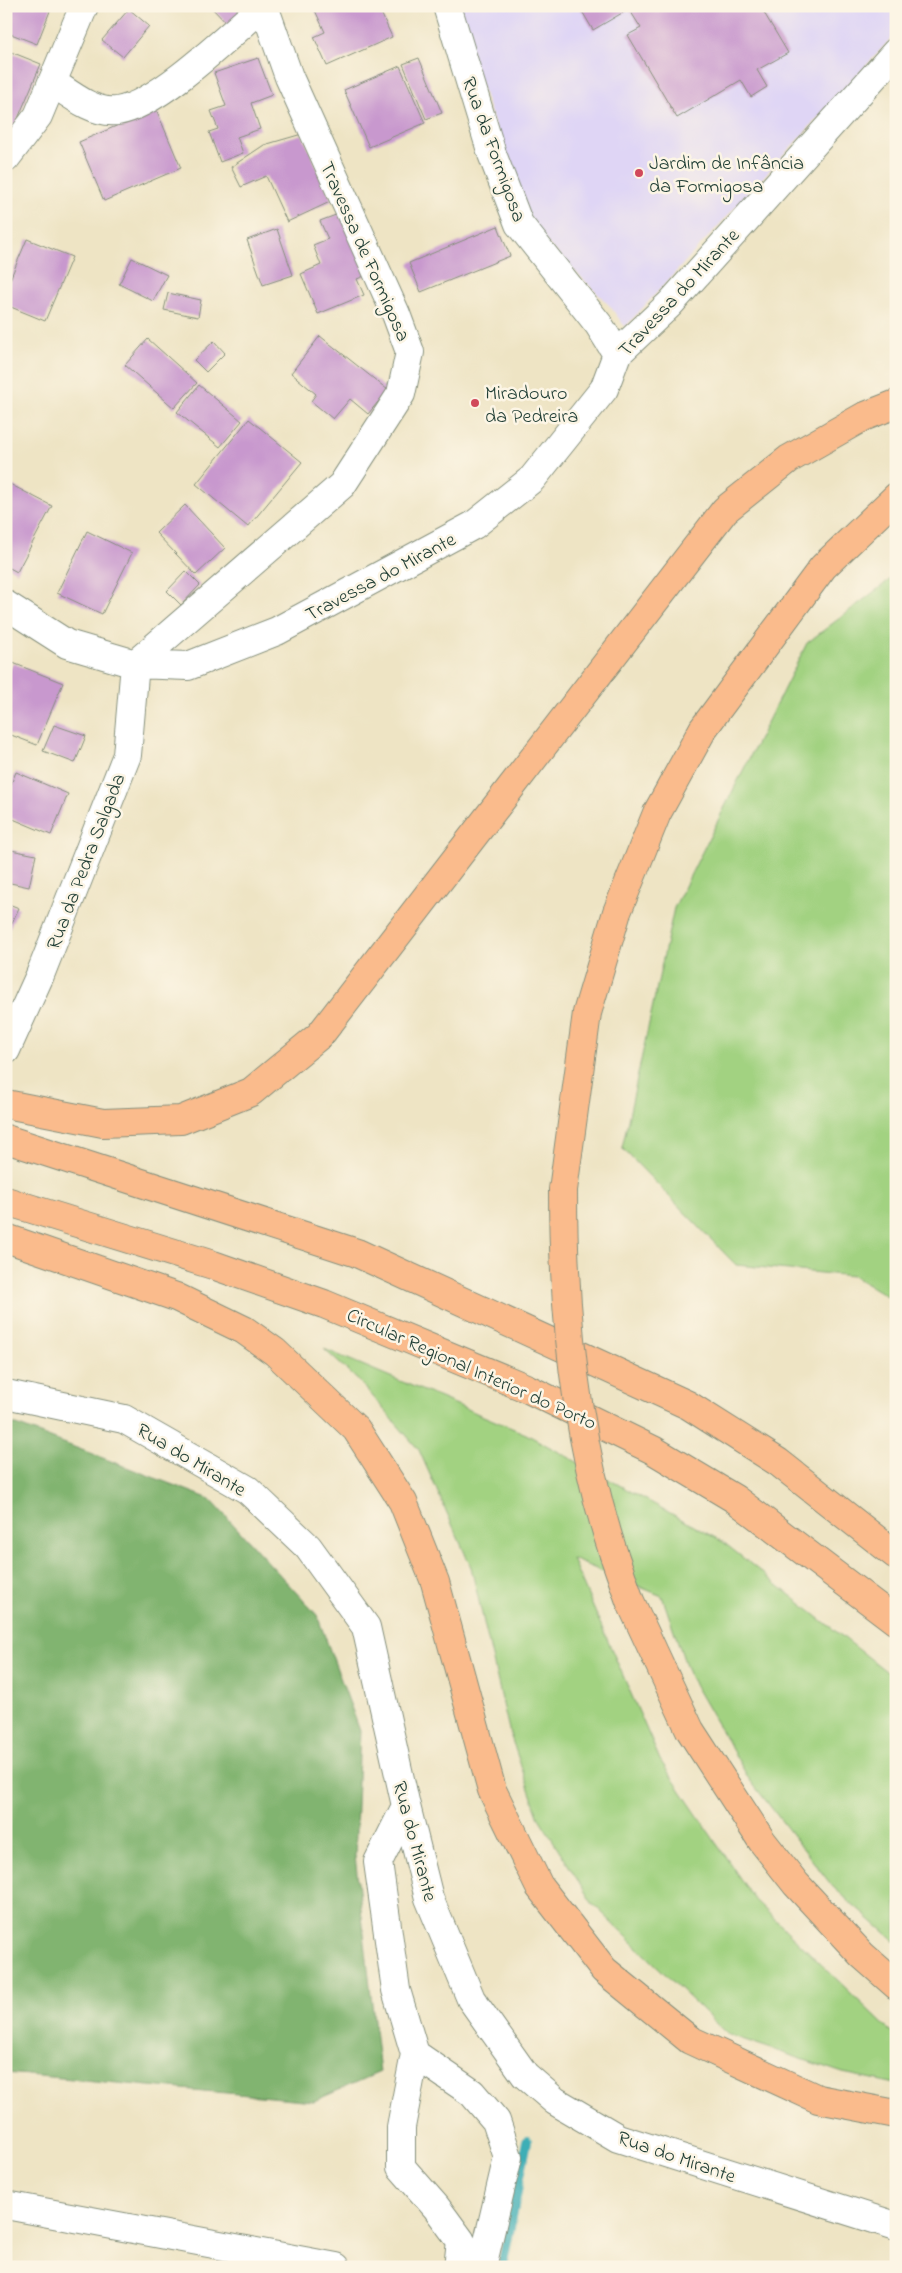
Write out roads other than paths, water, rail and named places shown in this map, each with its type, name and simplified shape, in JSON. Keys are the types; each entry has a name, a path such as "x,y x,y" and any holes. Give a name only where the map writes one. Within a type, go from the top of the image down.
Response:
{"highway":[{"path":"6,1104 103,1123 181,1120 251,1092 320,1035 725,510 789,458 863,417 896,404"},
{"path":"896,497 823,567 703,729 657,813 617,912 586,1013 563,1190 563,1254 574,1377 594,1484 614,1555 630,1601 690,1730 762,1841 796,1884 862,1955 896,1984"},
{"path":"6,1139 356,1254 688,1404 778,1462 896,1555"},
{"name":"Circular Regional Interior do Porto","path":"6,1200 213,1265 324,1304 526,1388 653,1450 735,1499 896,1621"},
{"path":"6,1238 176,1296 244,1330 275,1352 356,1429 403,1502 435,1582 492,1790 539,1886 604,1970 690,2040 818,2099 896,2114"}],"street":[{"path":"6,158 38,116 84,6"},
{"path":"52,82 89,106 116,112 141,104 173,82 263,6"},
{"name":"Travessa de Formigosa","path":"135,664 342,485 401,394 410,352 396,314 289,77 263,6"},
{"name":"Rua da Formigosa","path":"447,6 492,154 519,224 599,325 617,354"},
{"name":"Travessa do Mirante","path":"6,605 66,644 135,664 188,666 277,631 474,525 532,479 604,389 617,354 670,304 896,52"},
{"name":"Rua da Pedra Salgada","path":"6,1050 40,974 127,754 135,664"},
{"name":"Rua do Mirante","path":"6,1394 124,1419 248,1490 308,1547 366,1626 406,1806 429,1898 471,1998 526,2075 555,2101 618,2138 896,2226"},
{"path":"406,1806 378,1862 396,1990 415,2054 401,2127 401,2168 436,2206 461,2241 458,2267"},
{"path":"415,2054 472,2093 496,2121 508,2157 482,2267"},
{"path":"6,2205 336,2267"}],"waterway":[{"path":"502,2267 527,2141"}],"place":[{"name":"Jardim de Infância da Formigosa","path":"639,173"},
{"name":"Miradouro da Pedreira","path":"475,403"}]}
